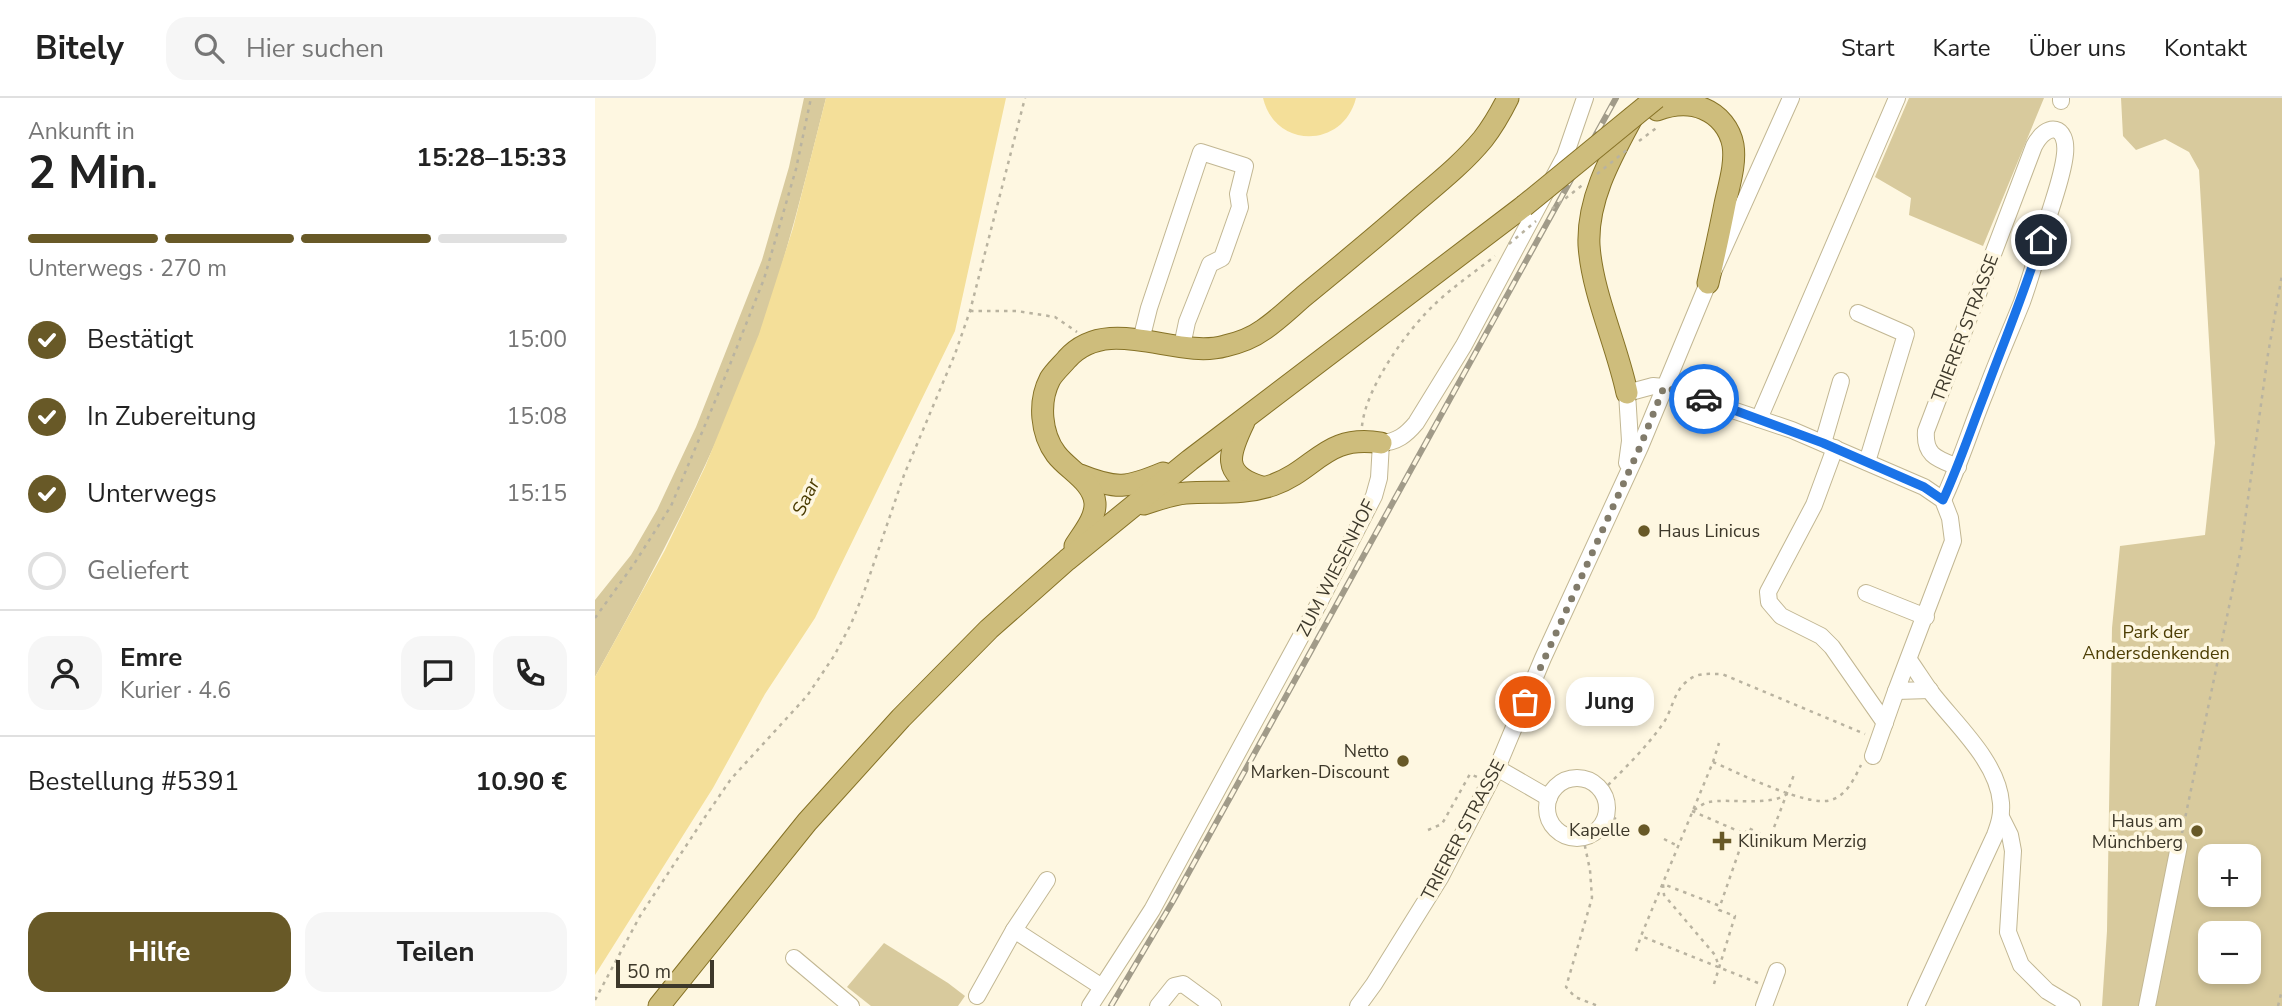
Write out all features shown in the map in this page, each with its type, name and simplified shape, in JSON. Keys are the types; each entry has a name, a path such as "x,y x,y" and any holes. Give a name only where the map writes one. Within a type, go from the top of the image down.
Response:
{"main road":[{"path":"1067,560 1092,518 1095,507 1091,491 1056,454 1043,427 1043,400 1051,379 1070,356 1087,344 1106,338 1221,348 1244,341 1262,330 1358,252 1467,157 1497,120 1508,98"},
{"path":"659,1006 807,822 901,718 989,629 1067,560 1190,460 1530,213 1612,136 1656,106 1695,105 1708,110 1718,116 1733,144 1731,180 1708,283"},
{"path":"1627,393 1592,265 1590,225 1604,173 1656,106"},
{"path":"1245,420 1234,443 1231,462 1239,477 1262,487"},
{"path":"1132,507 1185,493 1237,493 1271,485 1337,445 1371,442"},
{"path":"1077,474 1106,486 1138,484 1190,460"}],"street":[{"path":"1371,442 1396,440 1416,423 1457,356 1565,156 1585,98"},
{"name":"TRIERER STRASSE","path":"1358,1006 1440,878 1497,768 1791,98"},
{"path":"1759,419 1897,98"},
{"name":"TRIERER STRASSE","path":"1943,500 1958,467 2022,299 2056,192 2066,144 2064,136 2055,130 2046,130 2034,146 1926,431 1925,443 1928,451 1940,460 1958,467"},
{"path":"1141,340 1149,308 1201,152 1245,166 1238,194 1240,207 1222,258 1210,264 1187,322 1182,346"},
{"path":"1858,313 1906,334 1867,462"},
{"path":"1842,381 1814,505 1768,592 1769,602 1781,616 1821,636 1885,723"},
{"path":"1627,393 1653,386 1664,387 1759,419 1924,487 1943,500 1950,518 1953,541 1873,756"},
{"name":"TRIERER STRASSE","path":"1619,492 1630,441 1627,393"},
{"name":"ZUM WIESENHOF","path":"1090,1006 1152,910 1318,605 1374,496 1379,478 1371,442"},
{"path":"1866,593 1926,617"},
{"path":"1909,660 1972,741 1997,785 2001,802 2001,817 1995,835 1916,1006"},
{"path":"1896,691 1930,690"},
{"path":"1497,768 1549,798"},
{"path":"1569,779 1587,779 1602,791 1611,817 1598,830 1583,837 1565,836 1552,824 1548,816 1549,798 1553,789 1569,779"},
{"path":"2001,817 2010,835 2013,851 2008,932 2021,965 2046,998 2072,1006"},
{"path":"2147,1006 2179,846"},
{"path":"977,996 1014,930 1047,880"},
{"path":"1014,930 1102,987"},
{"path":"794,958 851,1006"},
{"path":"1763,1006 1776,971"},
{"path":"1158,1006 1174,986 1183,984 1213,1006"}],"path":[{"path":"595,618 671,506 721,387 764,279 796,169 811,98"},
{"path":"595,1000 640,916 731,779 807,696 835,656 864,592 904,475 955,354 970,311 1025,98"},
{"path":"1637,143 1656,106"},
{"path":"1597,174 1628,149"},
{"path":"1552,209 1585,183"},
{"path":"1509,244 1530,213"},
{"path":"1371,442 1363,421 1368,402 1384,368 1434,304 1495,256"},
{"path":"2179,846 2241,549 2268,354 2282,275"},
{"path":"970,311 1017,311 1055,317 1082,335 1087,344"},
{"path":"1602,791 1651,740 1665,722 1683,683 1697,674 1722,674 1879,740"},
{"path":"1636,951 1719,743"},
{"path":"1713,762 1807,800 1830,801 1851,786 1863,758 1873,756"},
{"path":"1714,984 1735,916 1719,911 1720,906 1745,834 1748,828 1770,838 1795,772"},
{"path":"1428,830 1443,824 1470,774 1489,783"},
{"path":"1692,811 1706,802 1770,800 1788,793"},
{"path":"1692,811 1745,834"},
{"path":"1583,837 1590,870 1592,898 1566,987 1575,997 1598,1006"},
{"path":"1664,839 1678,846"},
{"path":"1734,867 1740,870"},
{"path":"1663,884 1720,906"},
{"path":"1663,884 1664,895 1715,954 1719,967"},
{"path":"1641,936 1770,988"},
{"path":"2278,1006 2282,990"}],"green space":[{"path":"804,98 826,98 787,246 760,333 705,465 663,551 595,677 595,600 631,555 657,510 696,427 762,260 789,167"},
{"path":"1909,98 2044,98 1983,246 1909,215 1911,198 1875,177"},
{"name":"Park der Andersdenkenden","path":"2121,98 2282,98 2282,1006 2102,1006 2107,931 2112,628 2120,546 2205,535 2215,443 2199,170 2189,152 2165,139 2136,150 2123,136"},
{"path":"884,943 965,996 958,1006 871,1006 847,987"}],"water":[{"name":"Saar","path":"826,98 1006,98 955,331 815,618 765,694 713,788 595,975 595,677 665,550 705,467 759,334 793,228"},
{"path":"1263,98 1356,98 1349,115 1338,127 1324,134 1309,136 1294,134 1281,127 1270,115"}],"railway":[{"path":"1111,1006 1173,901 1616,98"}],"way so far":[{"path":"1525,702 1640,447 1664,387 1704,399"}],"place":[{"name":"Haus Linicus","path":"1644,531"},
{"name":"Jung","path":"1525,702"},
{"name":"Netto Marken-Discount","path":"1403,761"},
{"name":"Kapelle","path":"1644,830"},
{"name":"Haus am Münchberg","path":"2197,831"},
{"name":"Klinikum Merzig","path":"1722,841"}],"route":[{"path":"1704,399 1823,443 1924,487 1943,500 1957,471 2022,299 2041,240"}]}
